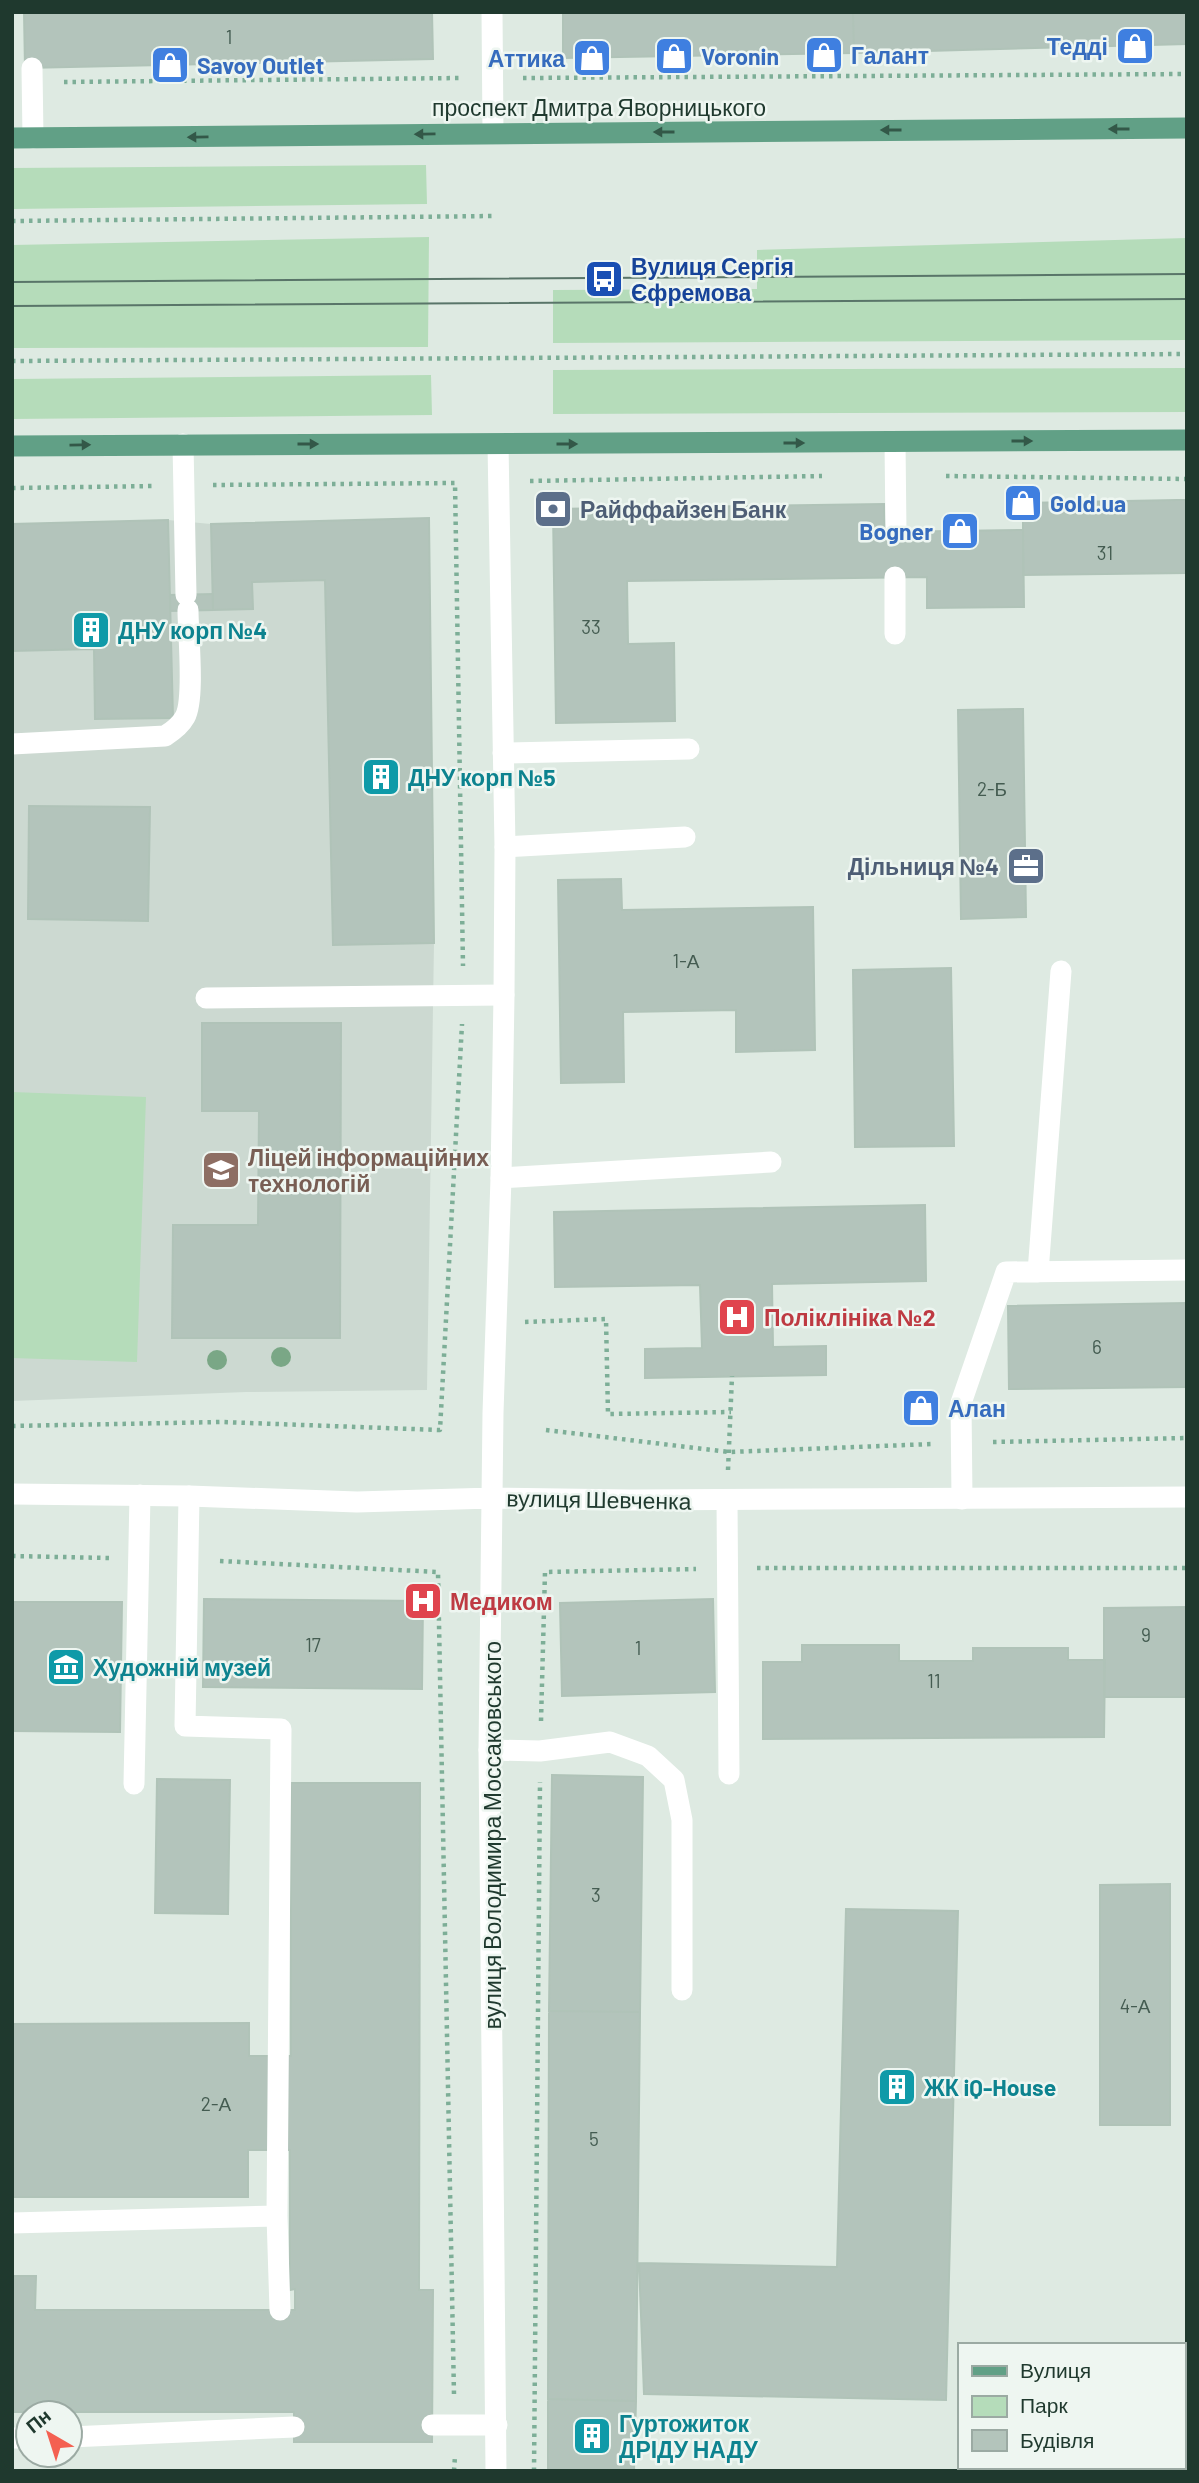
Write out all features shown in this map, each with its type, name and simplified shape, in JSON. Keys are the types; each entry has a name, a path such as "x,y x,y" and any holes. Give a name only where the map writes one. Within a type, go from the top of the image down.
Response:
{"main road":[{"name":"проспект Дмитра Яворницького","path":"22,138 1187,128"},
{"path":"12,446 1187,440"}],"street":[{"path":"492,12 494,134"},
{"path":"22,138 32,75"},
{"path":"895,442 896,532"},
{"path":"12,744 165,736 177,729 186,716 190,700 183,444"},
{"name":"вулиця Володимира Моссаковського","path":"496,2471 489,1750 504,995 505,847 498,444"},
{"path":"895,577 895,634"},
{"path":"503,753 689,749"},
{"path":"505,847 685,837"},
{"path":"1038,1272 1061,971"},
{"path":"206,998 504,995"},
{"path":"502,1178 771,1162"},
{"path":"962,1499 961,1403 1006,1272 1187,1270"},
{"name":"вулиця Шевченка","path":"12,1494 189,1496 357,1502 492,1498 727,1500 1187,1497"},
{"path":"134,1784 141,1495"},
{"path":"189,1496 185,1726 281,1729 277,2216 280,2310"},
{"path":"727,1500 729,1774"},
{"path":"489,1750 540,1751 610,1742 648,1755 674,1780 682,1821 682,1990"},
{"path":"12,2223 277,2216"},
{"path":"84,2436 284,2422"},
{"path":"432,2425 497,2425"}],"path":[{"path":"32,75 493,78 1187,74"},
{"path":"12,221 495,216"},
{"path":"12,361 1187,354"},
{"path":"896,475 1187,479"},
{"path":"499,482 827,476"},
{"path":"12,488 455,483 463,996 440,1430 222,1422 12,1426"},
{"path":"496,1323 606,1319 608,1414 731,1412"},
{"path":"727,1500 732,1376"},
{"path":"546,1430 729,1452 1187,1438"},
{"path":"12,1556 139,1558"},
{"path":"186,1559 438,1572 454,2471"},
{"path":"534,2471 540,1751 545,1572 727,1568 1187,1568"}],"shaded area":[{"path":"429,518 434,943 427,1390 246,1392 12,1401 12,524 168,520 211,524"}],"green space":[{"path":"426,165 427,204 12,209 12,168"},
{"path":"429,237 428,347 12,348 12,245"},
{"path":"1187,238 1187,340 553,343 553,290 757,289 757,250"},
{"path":"1187,368 1187,412 553,414 553,370"},
{"path":"431,375 432,415 12,419 12,379"},
{"path":"12,1092 146,1097 137,1362 12,1358"}],"building":[{"path":"24,12 432,12 433,59 25,68"},
{"path":"563,12 853,12 854,53 563,58"},
{"path":"853,12 1187,12 1187,44 854,53"},
{"path":"1187,500 1187,573 1023,575 1023,503"},
{"path":"884,504 885,532 1023,530 1024,607 927,608 927,577 627,581 628,644 674,643 675,721 556,723 553,509"},
{"name":"ДНУ корп №5","path":"429,518 434,943 333,945 325,580 252,582 253,609 213,610 211,524"},
{"name":"ДНУ корп №4","path":"168,520 173,718 95,719 94,649 12,651 12,524"},
{"path":"213,594 213,610 170,611 170,595"},
{"path":"1023,709 1026,917 961,919 958,710"},
{"path":"29,806 150,807 148,921 28,919"},
{"path":"621,879 622,910 813,907 815,1050 736,1052 736,1010 623,1012 624,1082 561,1083 558,880"},
{"path":"951,968 954,1146 855,1147 853,970"},
{"name":"Ліцей інформаційних технологій","path":"202,1023 341,1023 340,1338 172,1338 173,1225 258,1225 259,1111 202,1111"},
{"name":"Поліклініка №2","path":"925,1205 926,1281 772,1284 773,1347 826,1346 826,1375 645,1378 645,1349 702,1348 700,1285 555,1287 554,1212"},
{"path":"1187,1303 1187,1387 1009,1389 1008,1306"},
{"path":"204,1599 423,1601 422,1689 203,1687"},
{"path":"713,1599 715,1692 562,1696 560,1603"},
{"name":"Художній музей","path":"12,1602 122,1602 120,1732 12,1731"},
{"path":"1187,1607 1187,1697 1104,1697 1104,1608"},
{"path":"802,1645 899,1645 899,1661 973,1661 973,1648 1068,1648 1068,1660 1105,1660 1104,1737 763,1739 763,1662 802,1662"},
{"path":"552,1775 643,1777 640,2012 549,2011"},
{"path":"157,1779 230,1780 228,1914 155,1913"},
{"path":"291,1783 420,1783 419,2290 433,2290 432,2442 294,2442 294,2412 84,2412 84,2399 14,2399 12,2412 12,2276 36,2276 35,2310 295,2310 295,2289 290,2290 290,2150 248,2150 248,2197 12,2197 12,2024 249,2023 249,2056 291,2056"},
{"path":"1170,1884 1170,2125 1100,2125 1100,1885"},
{"name":"ЖК iQ-House","path":"846,1909 958,1911 946,2400 644,2394 639,2263 837,2267"},
{"path":"549,2011 640,2012 636,2401 548,2399"},
{"name":"Гуртожиток ДРІДУ НАДУ","path":"548,2399 636,2401 634,2471 548,2471"}],"tram line":[{"path":"12,282 1187,274"},
{"path":"12,306 1187,299"}],"place":[{"name":"Тедді","path":"1135,46"},
{"name":"Галант","path":"824,55"},
{"name":"Voronin","path":"674,56"},
{"name":"Аттика","path":"592,58"},
{"name":"Savoy Outlet","path":"170,65"},
{"name":"Вулиця Сергія Єфремова","path":"604,279"},
{"name":"Gold.ua","path":"1023,503"},
{"name":"Райффайзен Банк","path":"553,509"},
{"name":"Bogner","path":"960,531"},
{"name":"ДНУ корп №4","path":"91,630"},
{"name":"ДНУ корп №5","path":"381,777"},
{"name":"Дільниця №4","path":"1026,866"},
{"name":"Ліцей інформаційних технологій","path":"221,1170"},
{"name":"Поліклініка №2","path":"737,1317"},
{"name":"Алан","path":"921,1408"},
{"name":"Медиком","path":"423,1601"},
{"name":"Художній музей","path":"66,1667"},
{"name":"ЖК iQ-House","path":"897,2087"},
{"name":"Гуртожиток ДРІДУ НАДУ","path":"592,2436"}]}
